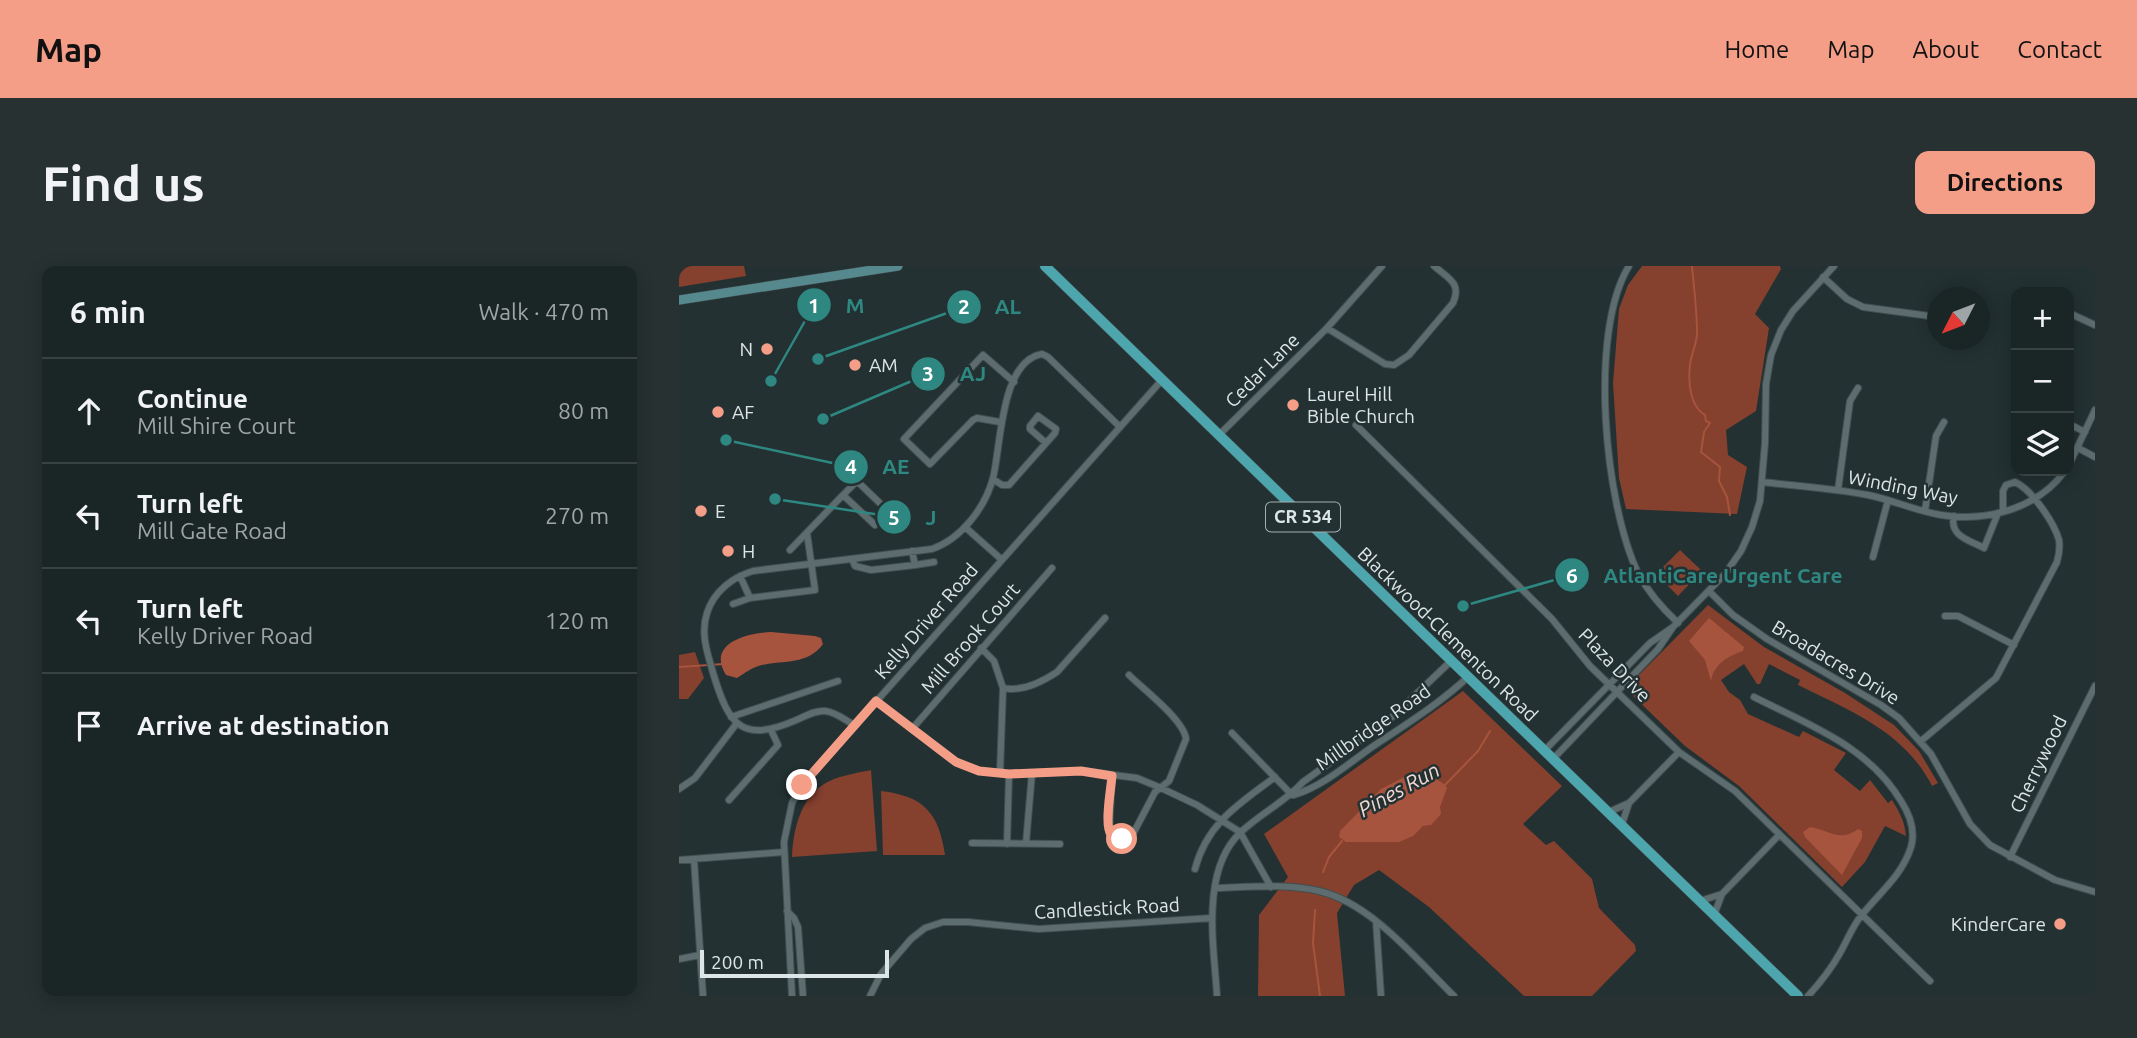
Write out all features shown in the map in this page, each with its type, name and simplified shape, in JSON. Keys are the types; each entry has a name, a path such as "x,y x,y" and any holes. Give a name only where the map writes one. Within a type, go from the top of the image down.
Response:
{"main road":[{"path":"679,300 898,266"},
{"name":"Blackwood-Clementon Road","path":"1045,266 1798,996"},
{"path":"1058,266 1060,280"}],"street":[{"name":"Cedar Lane","path":"1219,435 1327,328 1382,266"},
{"name":"Cedar Lane","path":"1327,328 1385,364 1402,362 1453,303 1457,294 1454,283 1434,266"},
{"path":"1629,266 1614,301 1609,330 1606,395 1609,456 1615,494 1635,564 1655,599 1676,625"},
{"path":"1553,759 1658,649 1676,625 1730,569 1741,551 1757,515 1765,443 1766,384 1771,355 1789,316 1834,266"},
{"path":"1823,277 1847,299 1863,307 1927,316"},
{"path":"2074,315 2095,325"},
{"path":"854,725 824,711 771,730 751,730 737,723 723,705 703,632 708,610 719,592 740,576 761,569 937,547 965,527 986,498 993,479 1000,422 1014,382 1030,358 1041,354 1048,357 1120,428"},
{"path":"1000,422 977,418 973,420 930,464 904,439 983,355 1014,382"},
{"name":"Kelly Driver Road","path":"792,996 784,852 787,819 802,785 1161,381"},
{"path":"1838,490 1850,401 1858,388"},
{"path":"2074,456 2095,410"},
{"path":"993,479 1002,485 1009,485 1046,443 1056,429 1038,416 1030,429 1046,443"},
{"path":"1925,511 1936,436 1944,422"},
{"name":"Plaza Drive","path":"1356,425 1534,600 1590,666 1679,752 1735,791 1930,981"},
{"path":"2074,427 2085,432"},
{"path":"2078,448 2095,457"},
{"name":"Winding Way","path":"1762,482 1838,490 1954,516 2001,513 2035,499 2061,476"},
{"path":"790,550 807,533 843,495 857,481 888,511 874,525 843,495"},
{"path":"1921,741 2000,673 2059,556 2056,533 2035,499 2023,486 2015,482 2010,483 2003,491 2001,513 1984,548 1955,531 1954,516"},
{"path":"1873,557 1888,500"},
{"path":"965,527 1001,559"},
{"path":"733,604 750,598 815,590 807,533"},
{"path":"912,551 915,565"},
{"path":"852,559 855,566 871,570 934,562"},
{"name":"Mill Brook Court","path":"912,729 1052,568"},
{"path":"740,576 750,598"},
{"name":"Broadacres Drive","path":"1709,591 1742,622 1767,639 1889,711 1921,741 1940,768 1970,824 1986,841 2010,857 2055,880 2095,892"},
{"path":"1945,616 1958,616 2014,645"},
{"path":"1003,688 1014,691 1049,678 1105,618"},
{"path":"1545,750 1654,639 1676,625"},
{"path":"981,648 995,661 1003,688 1000,773"},
{"name":"Millbridge Road","path":"1293,795 1303,782 1389,720 1451,661"},
{"path":"1112,776 1109,832 1125,839 1130,837 1155,792 1169,781 1187,739 1186,733 1175,720 1129,676"},
{"name":"Millbridge Road","path":"1217,996 1212,918 1224,852 1240,832 1293,795 1312,788 1341,769 1438,702 1468,677"},
{"path":"731,717 838,681"},
{"name":"Cherrywood","path":"2010,857 2095,686"},
{"path":"1755,697 1857,751 1882,774 1908,814 1913,837 1908,855 1892,884 1861,916 1831,967 1808,996"},
{"path":"876,701 956,762 979,771 1009,774 1081,771 1137,778 1198,805 1240,832 1271,887"},
{"path":"679,789 695,778 737,723"},
{"path":"729,800 778,745 771,730"},
{"path":"1231,733 1293,795"},
{"path":"1609,812 1629,803 1679,752"},
{"path":"1027,843 1032,772"},
{"path":"1007,844 1009,774"},
{"path":"1195,869 1202,848 1221,820 1275,777"},
{"path":"1622,824 1629,803"},
{"path":"1714,915 1722,894 1779,835"},
{"path":"972,843 1060,844"},
{"path":"679,860 784,852"},
{"path":"694,859 703,996"},
{"path":"1216,888 1316,890 1339,897 1362,909 1376,921 1454,996"},
{"path":"1700,901 1722,894"},
{"path":"787,911 798,927 803,996"},
{"name":"Candlestick Road","path":"870,996 881,974 911,939 925,928 943,922 1039,929 1212,918"},
{"path":"1376,921 1381,996"},
{"path":"679,959 701,955"}],"shaded area":[{"path":"679,266 744,266 746,276 679,287"},
{"path":"1642,266 1780,266 1781,269 1755,314 1769,328 1756,411 1726,430 1728,455 1747,467 1737,514 1626,509 1619,478 1613,383 1619,309 1628,285"},
{"path":"1680,550 1702,571 1678,596 1656,574"},
{"path":"1708,605 1764,647 1845,693 1894,725 1919,751 1938,783 1932,786 1907,751 1874,725 1798,685 1800,680 1769,664 1760,684 1757,684 1744,664 1721,680 1729,692 1740,700 1748,714 1799,737 1803,731 1846,753 1834,770 1860,791 1870,780 1888,803 1892,800 1895,804 1906,836 1885,826 1865,862 1842,887 1739,786 1685,746 1631,694 1631,688 1638,676"},
{"path":"695,652 704,678 688,699 679,699 679,655"},
{"path":"1463,691 1562,786 1523,824 1546,845 1554,841 1592,879 1599,908 1635,945 1636,951 1592,996 1524,996 1429,907 1379,870 1354,885 1337,913 1345,996 1258,996 1259,915 1288,877 1264,834"},
{"path":"871,770 877,851 792,857 799,816 816,790 835,779"},
{"path":"881,791 908,797 927,809 939,828 945,855 883,855"}],"water":[{"path":"1709,618 1744,647 1743,651 1718,665 1711,681 1705,660 1689,641"},
{"path":"771,632 815,636 821,638 823,644 803,659 758,666 737,678 726,675 721,664 721,655 725,648 741,638"},
{"path":"1416,771 1439,781 1447,788 1440,807 1441,814 1431,825 1423,826 1413,836 1399,842 1346,842 1339,837 1340,831 1381,789"},
{"path":"1810,827 1840,835 1858,829 1862,831 1862,838 1842,875 1805,837 1803,832"}],"waterway":[{"path":"1692,266 1697,333 1690,365 1690,386 1696,406 1710,423 1704,432 1701,452 1720,467 1719,481 1727,497 1730,515"},
{"path":"679,667 724,664"},
{"name":"Pines Run","path":"1445,785 1478,751 1490,731"},
{"name":"Pines Run","path":"1323,872 1329,857 1342,841"},
{"name":"Pines Run","path":"1315,910 1313,943 1320,996"}],"place":[{"name":"N","path":"767,349"},
{"name":"AL","path":"818,359"},
{"name":"AM","path":"855,365"},
{"name":"M","path":"771,381"},
{"name":"Laurel Hill Bible Church","path":"1293,405"},
{"name":"AF","path":"718,412"},
{"name":"AJ","path":"823,419"},
{"name":"AE","path":"726,440"},
{"name":"J","path":"775,499"},
{"name":"E","path":"701,511"},
{"name":"H","path":"728,551"},
{"name":"AtlantiCare Urgent Care","path":"1463,606"},
{"name":"KinderCare","path":"2060,924"}],"route":[{"path":"802,785 876,701 956,762 979,771 1009,774 1081,771 1112,776 1109,832 1122,839"}]}
